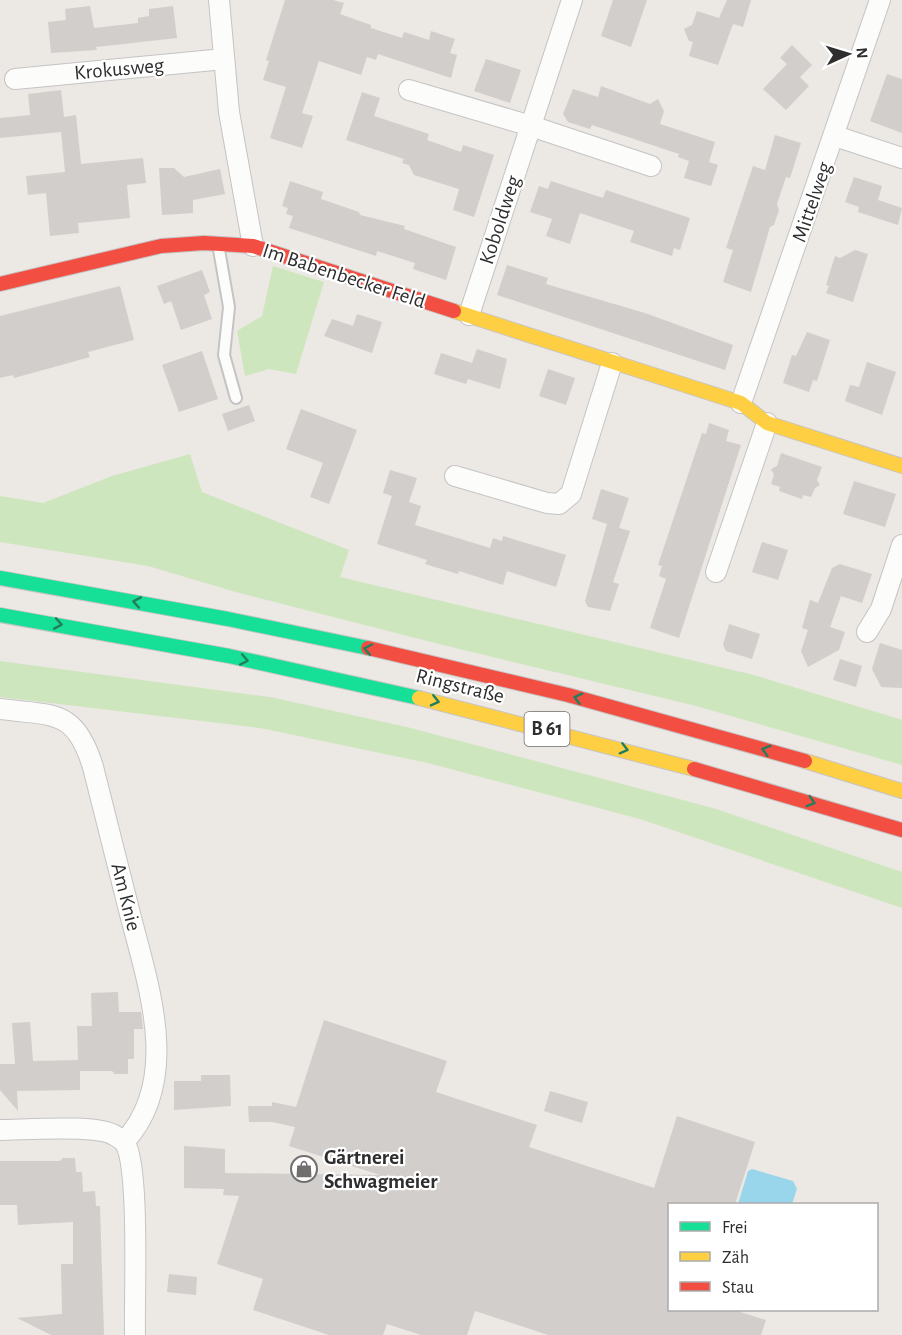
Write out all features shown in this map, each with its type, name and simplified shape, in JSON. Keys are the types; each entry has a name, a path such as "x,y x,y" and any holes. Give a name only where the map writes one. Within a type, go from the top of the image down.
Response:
{"main road":[{"name":"Im Babenbecker Feld","path":"0,284 160,246 218,244 253,246 612,363 741,402 767,423 902,466"},
{"name":"Ringstraße","path":"0,578 195,612 421,660 704,732 902,791"},
{"name":"Ringstraße","path":"0,615 187,648 441,702 692,766 902,830"}],"street":[{"path":"219,0 229,112 253,246"},
{"name":"Koboldweg","path":"469,315 572,0"},
{"name":"Mittelweg","path":"741,402 835,136 880,0"},
{"name":"Krokusweg","path":"15,79 224,59"},
{"path":"409,90 531,126 651,166"},
{"path":"835,136 902,158"},
{"path":"455,476 547,503 559,504 570,494 612,363"},
{"path":"716,572 767,423"},
{"path":"867,632 881,609 902,545"},
{"name":"Am Knie","path":"0,709 54,716 74,725 87,746 156,1025 153,1083 139,1126 124,1142"},
{"path":"0,1130 96,1130 112,1133 124,1142 130,1160 134,1207 135,1335"}],"lane":[{"path":"218,244 228,307 224,355 236,398"}],"green space":[{"path":"273,266 324,282 296,374 269,369 245,376 237,331 262,316"},
{"path":"190,454 202,492 349,550 340,577 754,675 902,720 902,765 696,706 239,593 148,566 0,542 0,496 43,503 112,476"},
{"path":"0,661 270,697 407,727 713,808 902,872 902,908 640,819 428,763 260,728 0,697"}],"water":[{"path":"752,1169 793,1181 797,1189 792,1203 738,1203 748,1171"}],"building":[{"path":"285,0 333,0 344,3 340,14 371,25 371,28 402,38 404,32 429,40 431,31 455,39 450,53 457,55 451,78 378,54 376,60 367,57 361,75 319,61 302,113 313,116 302,148 270,138 286,87 263,80 269,61 266,60"},
{"path":"613,0 647,0 631,47 601,36"},
{"path":"727,0 751,0 743,27 733,24 718,65 689,56 693,42 689,41 684,29 692,25 697,11 719,18"},
{"path":"90,6 94,28 138,23 138,18 149,16 149,9 173,6 177,38 96,47 97,50 51,53 48,22 66,20 65,9"},
{"path":"792,45 812,65 800,77 809,86 786,110 763,89 787,64 780,58"},
{"path":"486,59 521,70 510,103 474,91"},
{"path":"887,74 902,79 902,133 870,121"},
{"path":"601,86 650,104 658,99 664,111 660,124 715,142 709,162 718,165 711,186 684,178 689,161 678,157 679,154 592,125 590,129 568,122 563,114 573,89 598,97"},
{"path":"61,90 64,117 76,115 81,164 143,158 146,183 127,185 130,218 78,223 79,233 50,236 46,193 28,195 26,176 65,172 61,132 0,138 0,118 30,115 28,94"},
{"path":"362,92 380,98 374,116 429,134 427,140 461,152 463,145 494,155 474,217 453,210 459,189 414,175 409,165 402,163 404,159 346,140"},
{"path":"775,135 801,143 790,178 786,177 777,204 779,210 774,225 770,227 751,292 723,282 733,250 726,248 753,166 765,170"},
{"path":"159,168 174,168 184,177 220,169 225,194 193,200 193,213 162,215"},
{"path":"854,177 882,186 878,200 902,208 898,225 858,212 859,207 845,202"},
{"path":"290,181 323,192 321,199 359,212 360,215 405,226 404,229 456,247 446,280 413,269 415,263 377,251 376,256 289,228 293,216 286,214 288,208 282,206"},
{"path":"551,181 603,198 606,190 690,218 680,250 674,248 672,256 630,242 634,231 580,213 570,244 546,236 552,219 530,212 539,186 548,189"},
{"path":"855,250 868,254 853,302 826,293 829,286 826,285 835,256 840,258"},
{"path":"507,265 548,278 546,284 645,313 733,345 725,370 497,295"},
{"path":"202,270 210,292 204,295 212,319 181,330 171,301 164,304 157,286"},
{"path":"120,286 134,340 88,352 90,357 14,378 13,375 0,378 0,316"},
{"path":"357,314 382,322 372,353 324,336 332,319 353,326"},
{"path":"807,332 830,340 817,381 813,380 809,392 783,383 792,355 796,356"},
{"path":"477,349 507,359 500,389 468,379 466,384 434,374 441,353 472,363"},
{"path":"202,351 218,399 179,412 162,365"},
{"path":"867,362 896,372 882,415 845,401 850,385 859,387"},
{"path":"548,369 575,378 566,405 539,396"},
{"path":"249,405 255,421 228,431 222,414"},
{"path":"301,409 357,430 329,504 310,497 323,463 286,449"},
{"path":"709,423 729,430 726,441 741,445 679,638 650,628 666,579 659,576 662,566 658,565 702,433 706,434"},
{"path":"781,453 822,467 817,480 820,485 815,488 811,497 803,495 802,499 779,491 780,487 771,484 774,475 771,469 777,466"},
{"path":"390,470 417,478 409,502 421,506 415,525 490,548 493,538 502,541 503,536 566,555 556,587 507,571 503,585 459,571 458,574 425,564 427,560 377,544 392,496 383,493"},
{"path":"854,481 896,494 885,527 843,514"},
{"path":"601,489 629,498 619,528 630,531 613,582 619,584 610,611 588,607 585,601 607,524 592,519"},
{"path":"762,542 788,550 778,580 752,572"},
{"path":"840,564 872,574 862,603 841,596 830,627 845,632 839,650 808,667 801,651 808,630 802,628 810,600 818,603 832,568"},
{"path":"729,624 760,634 752,659 726,651 723,645"},
{"path":"880,643 902,650 902,688 881,687 872,669"},
{"path":"840,659 862,666 856,687 833,680"},
{"path":"118,992 119,1012 141,1012 143,1029 134,1029 134,1059 128,1059 128,1074 115,1074 112,1071 80,1071 80,1090 17,1091 18,1111 0,1090 0,1064 15,1064 12,1023 30,1022 33,1061 78,1060 77,1026 92,1026 91,993"},
{"path":"324,1020 447,1061 436,1092 537,1125 529,1147 654,1188 677,1116 755,1142 735,1203 668,1203 668,1311 737,1311 766,1320 761,1335 548,1335 475,1311 467,1335 421,1335 387,1324 383,1335 329,1335 253,1310 263,1279 217,1264 239,1196 223,1195 224,1189 184,1188 184,1146 225,1149 225,1173 380,1175 289,1146 295,1127 272,1122 249,1122 248,1106 272,1106 272,1102 296,1107"},
{"path":"201,1075 230,1075 231,1106 174,1110 174,1081 201,1081"},
{"path":"550,1091 588,1102 582,1123 544,1111"},
{"path":"63,1158 75,1158 76,1172 82,1172 83,1192 95,1191 96,1206 100,1206 104,1335 51,1335 17,1318 62,1314 61,1264 73,1264 73,1222 18,1225 17,1205 0,1205 0,1161 60,1161"},
{"path":"169,1274 197,1277 196,1295 167,1292"}],"traffic: fast":[{"path":"0,578 228,619 368,648"},
{"path":"0,615 229,656 419,698"}],"traffic: slow":[{"path":"454,311 741,403 767,423 902,466"},
{"path":"419,698 694,769"},
{"path":"805,761 902,791"}],"traffic: jam":[{"path":"0,284 161,246 204,243 253,246 454,311"},
{"path":"368,648 568,695 805,761"},
{"path":"694,769 902,830"}],"place":[{"name":"Gärtnerei Schwagmeier","path":"304,1169"}]}
